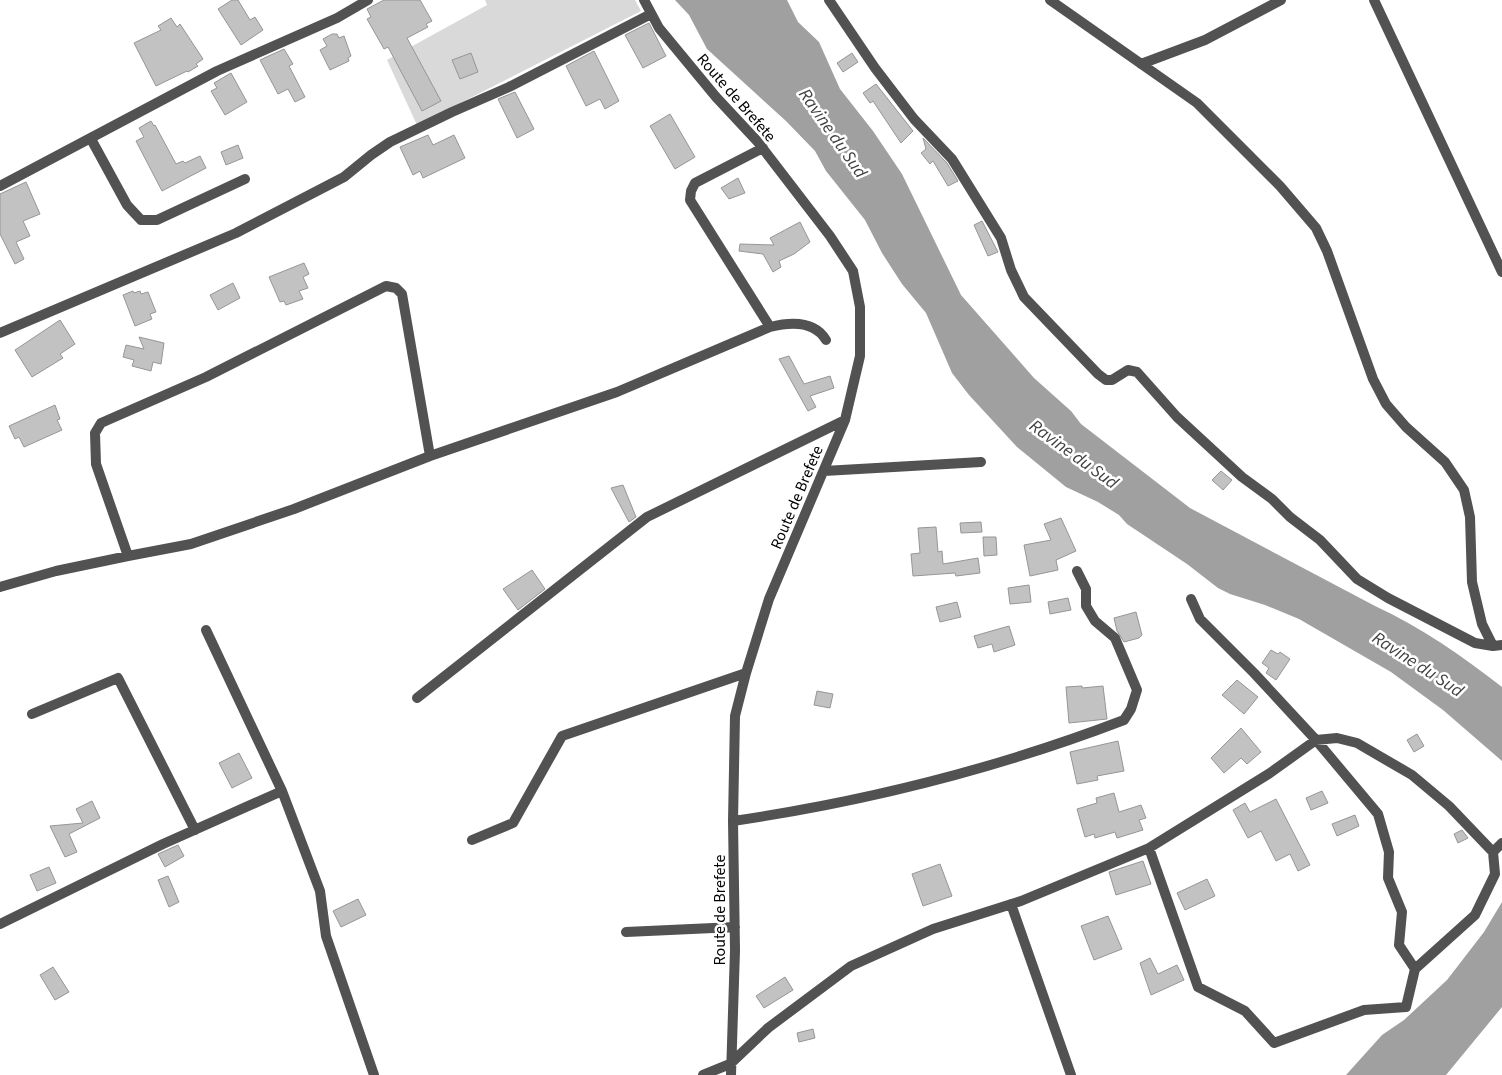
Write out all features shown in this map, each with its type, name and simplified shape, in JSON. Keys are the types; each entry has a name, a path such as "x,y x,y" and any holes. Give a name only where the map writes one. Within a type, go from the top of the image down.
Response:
{"street":[{"path":"0,186 218,71 337,18 368,0"},
{"name":"Route de Brefete","path":"644,0 658,28 709,90 762,148 830,236 853,271 860,307 860,356 845,420 769,599 735,716 733,821 735,927 731,1075"},
{"path":"830,0 886,83 914,119 952,159 1001,238 1011,270 1024,297 1098,374 1106,380 1112,380 1128,370 1137,372 1177,417 1242,477 1272,499 1290,517 1320,540 1357,579 1388,598 1468,640 1497,646"},
{"path":"1050,0 1197,103 1280,186 1316,228 1373,379 1386,404 1406,426 1445,462 1464,490 1470,517 1472,582 1482,624 1497,646"},
{"path":"1141,64 1205,40 1281,0"},
{"path":"1374,0 1502,272"},
{"path":"0,332 236,233 344,177 370,155 390,142 452,112 509,88 652,14"},
{"path":"91,139 127,205 141,220 157,220 245,179"},
{"path":"762,148 695,183 691,190 690,200 770,327"},
{"path":"128,556 96,464 95,433 101,423 206,377 386,286 396,288 402,294 430,456"},
{"path":"0,588 56,571 191,544 294,509 430,456 617,392 770,327 786,323 798,323 822,333 826,340"},
{"path":"417,698 648,517 845,420"},
{"path":"824,471 981,462"},
{"path":"733,821 818,809 958,776 1124,720 1132,710 1137,690 1115,638 1094,621 1086,606 1086,589 1078,571"},
{"path":"1191,599 1200,619 1254,673 1316,740 1378,814 1390,852 1388,878 1402,912 1398,945 1415,969"},
{"path":"206,630 282,792 320,892 326,936 374,1075"},
{"path":"472,840 513,823 562,736 746,673"},
{"path":"32,714 118,678 195,830"},
{"path":"703,1075 730,1064 768,1028 851,966 933,930 1011,904 1149,848 1262,779 1316,740 1338,738 1357,743 1412,775 1449,806 1493,852 1495,874 1475,915 1415,969 1406,1007 1364,1010 1274,1043 1245,1011 1198,987 1149,848"},
{"path":"0,924 195,830 282,792"},
{"path":"1493,852 1502,843"},
{"path":"1011,904 1071,1075"},
{"path":"626,932 735,927"}],"shaded area":[{"path":"485,0 635,0 641,11 417,125 387,60 487,5"}],"water":[{"name":"Ravine du Sud","path":"675,0 787,0 798,22 819,42 840,89 873,131 902,174 961,295 1034,378 1071,411 1081,424 1190,508 1409,623 1456,653 1502,687 1502,761 1443,710 1391,672 1299,619 1218,588 1187,564 1127,524 1119,515 1098,502 1066,487 1017,447 969,395 952,373 926,313 902,284 882,253 865,220 826,171 815,151 786,121 707,49 689,15"},
{"path":"1502,902 1502,1007 1446,1075 1346,1075 1382,1035 1404,1020 1447,980 1484,932"}],"building":[{"path":"232,0 238,0 250,20 255,17 263,30 241,45 218,9"},
{"path":"384,0 420,0 432,21 426,24 428,27 407,38 441,101 422,111 388,47 384,49 367,19 371,17 367,9"},
{"path":"171,18 177,27 180,24 203,59 196,64 198,66 188,72 156,86 134,43 161,30 158,26"},
{"path":"649,23 666,56 643,68 625,35"},
{"path":"332,34 337,34 339,38 344,36 351,56 348,58 349,61 330,70 320,50 327,46 323,39"},
{"path":"284,49 293,64 289,66 305,97 295,102 288,89 278,94 260,60"},
{"path":"594,51 619,101 605,109 600,99 586,106 566,66"},
{"path":"471,53 478,72 460,79 452,60"},
{"path":"852,53 858,62 843,72 837,63"},
{"path":"231,73 247,102 225,115 211,91 217,88 214,83"},
{"path":"876,84 913,131 901,143 873,101 870,103 863,93"},
{"path":"515,92 534,129 517,138 498,99"},
{"path":"670,114 695,157 675,169 650,126"},
{"path":"151,121 176,164 183,161 185,163 200,156 206,168 162,191 136,141 144,137 139,128"},
{"path":"428,135 433,145 454,135 465,158 423,178 420,171 413,175 400,147"},
{"path":"923,138 947,163 958,181 948,186 933,161 930,164 921,153 926,149"},
{"path":"238,145 243,158 226,165 221,152"},
{"path":"738,178 745,193 729,199 721,188"},
{"path":"26,182 40,214 23,221 30,236 16,242 24,259 15,264 0,234 0,194"},
{"path":"982,221 998,252 988,256 974,225"},
{"path":"800,222 810,242 794,254 779,261 781,267 773,272 763,254 739,251 740,244 774,245 770,238"},
{"path":"304,263 309,274 303,277 308,288 299,291 303,299 286,305 284,301 280,302 269,277"},
{"path":"233,283 240,298 218,310 210,295"},
{"path":"133,291 134,293 140,291 141,294 148,292 156,312 150,314 152,319 135,326 123,295"},
{"path":"60,320 75,344 60,354 63,358 32,377 15,350"},
{"path":"139,337 164,343 161,364 153,362 151,371 132,366 134,360 123,357 126,345 144,349"},
{"path":"789,356 804,384 830,376 834,388 810,396 816,407 808,411 779,359"},
{"path":"55,405 60,419 57,420 62,430 24,447 19,437 15,439 9,426"},
{"path":"1221,471 1232,480 1223,490 1212,480"},
{"path":"623,485 636,517 629,522 611,488"},
{"path":"1061,518 1076,551 1056,560 1058,570 1030,576 1024,545 1051,540 1044,524"},
{"path":"981,522 982,532 961,533 960,523"},
{"path":"936,527 938,552 942,551 943,564 978,558 980,573 956,576 955,573 913,576 911,554 920,553 918,528"},
{"path":"983,537 996,537 997,555 984,556"},
{"path":"532,570 545,589 518,610 503,589"},
{"path":"1029,585 1031,602 1010,604 1008,588"},
{"path":"1068,598 1071,610 1050,614 1048,602"},
{"path":"957,602 961,617 940,622 936,607"},
{"path":"1136,612 1142,635 1139,638 1124,642 1117,631 1114,618"},
{"path":"1009,626 1015,645 994,652 992,644 978,648 974,636"},
{"path":"1271,650 1278,654 1280,652 1290,659 1276,680 1266,673 1269,668 1262,663"},
{"path":"1237,680 1258,697 1244,714 1222,695"},
{"path":"1082,686 1082,688 1103,686 1107,719 1069,723 1066,687"},
{"path":"817,691 833,694 830,708 814,705"},
{"path":"1241,728 1261,752 1247,764 1241,758 1224,773 1211,758"},
{"path":"1417,734 1424,746 1414,752 1407,740"},
{"path":"1118,741 1124,771 1097,776 1098,780 1077,784 1070,752"},
{"path":"239,753 252,778 232,788 219,763"},
{"path":"1322,791 1328,803 1311,810 1306,798"},
{"path":"1114,793 1119,812 1141,805 1146,818 1139,820 1143,830 1117,838 1115,832 1095,838 1094,834 1085,837 1077,809 1097,803 1096,798"},
{"path":"1276,799 1310,865 1298,871 1290,854 1276,861 1261,831 1248,838 1233,810 1245,803 1250,812"},
{"path":"92,801 100,818 69,834 77,852 65,857 50,826 83,823 76,809"},
{"path":"1355,815 1359,826 1337,836 1332,824"},
{"path":"1462,830 1468,838 1458,843 1454,834"},
{"path":"178,845 184,856 165,867 158,854"},
{"path":"1143,861 1151,884 1116,895 1109,872"},
{"path":"940,864 952,896 923,906 912,874"},
{"path":"49,867 56,883 37,891 30,875"},
{"path":"168,876 179,902 169,907 158,880"},
{"path":"1207,879 1215,896 1185,910 1177,893"},
{"path":"358,899 366,915 341,927 333,911"},
{"path":"1108,916 1122,949 1094,960 1081,926"},
{"path":"1150,958 1158,974 1177,965 1184,980 1151,995 1140,963"},
{"path":"53,967 69,992 55,1000 40,975"},
{"path":"785,977 793,990 764,1008 756,996"},
{"path":"813,1029 815,1038 799,1042 797,1033"}]}
